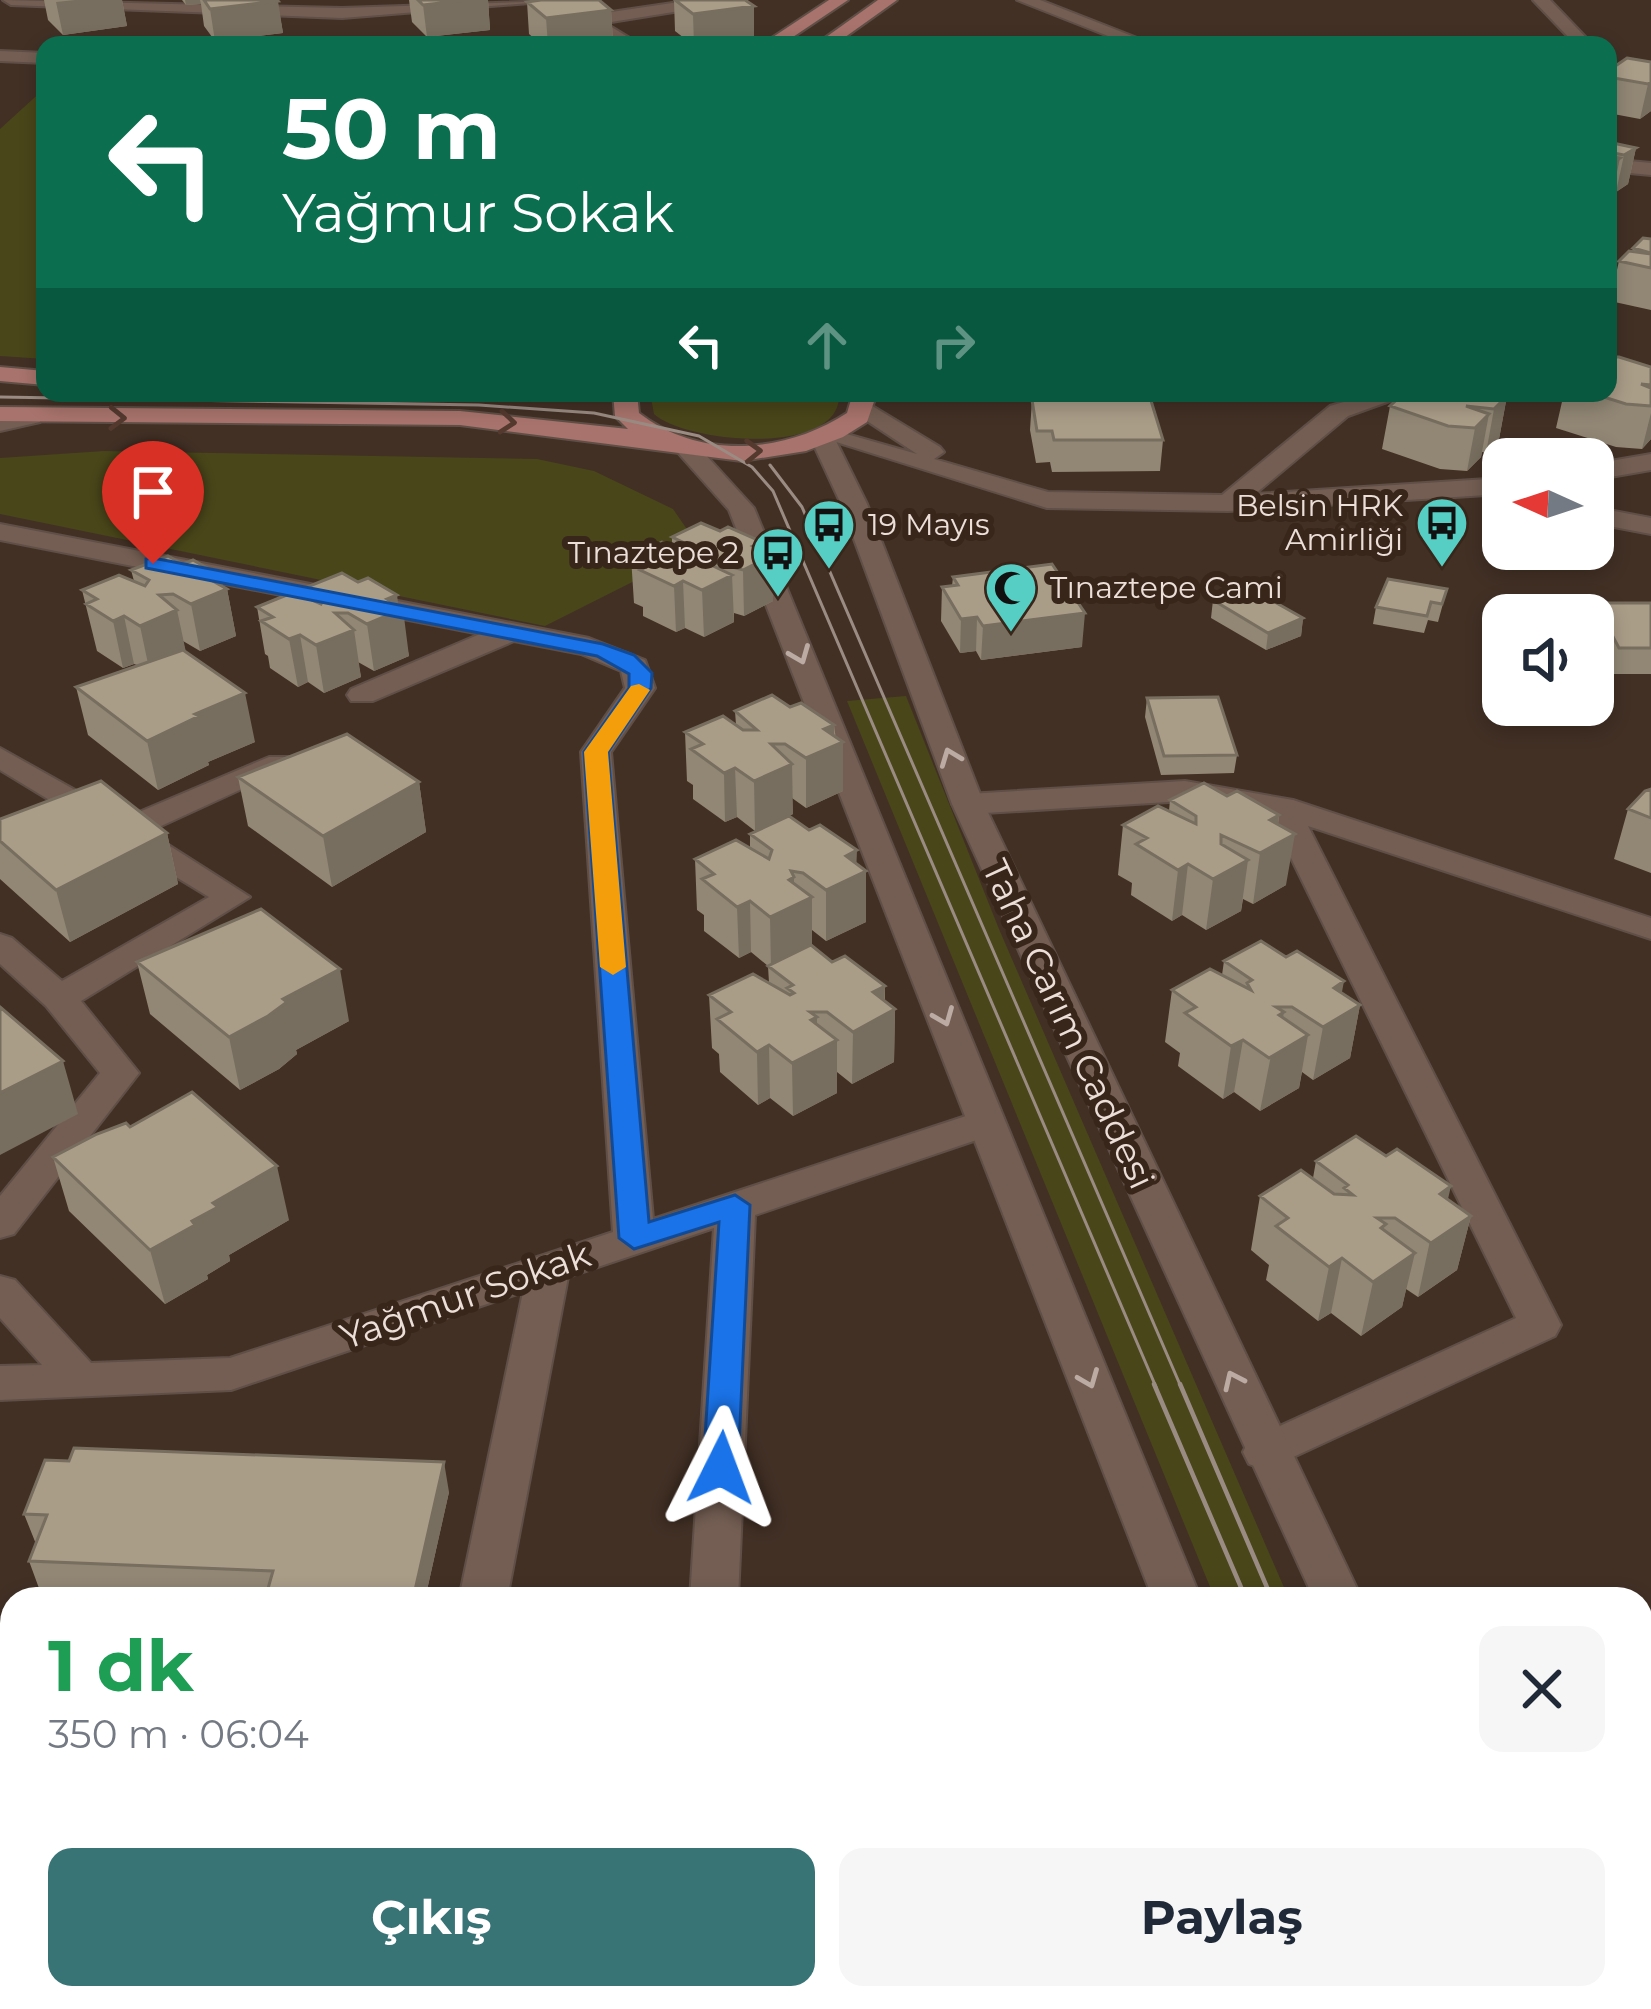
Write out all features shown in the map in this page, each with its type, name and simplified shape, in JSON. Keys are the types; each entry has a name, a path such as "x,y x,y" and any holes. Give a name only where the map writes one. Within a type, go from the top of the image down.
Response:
{"main road":[{"path":"783,36 840,0"},
{"path":"836,36 890,0"},
{"path":"0,374 36,377"},
{"path":"626,402 628,418 674,443"},
{"path":"0,414 460,418 751,452 826,437 865,402"}],"street":[{"path":"11,0 337,7 546,0 618,36"},
{"path":"1025,0 1123,36"},
{"path":"1541,0 1576,36"},
{"path":"0,23 36,2"},
{"path":"592,20 686,6"},
{"path":"0,56 36,58"},
{"path":"1617,167 1651,169"},
{"path":"873,402 929,452 1047,500"},
{"path":"1228,503 1339,411 1370,402"},
{"path":"0,424 31,417"},
{"path":"826,437 1047,500 1228,503 1482,490"},
{"name":"Taha Carım Caddesi","path":"826,437 968,804 1265,1452 1332,1587"},
{"path":"674,443 741,508 1172,1587"},
{"path":"1614,469 1651,463"},
{"path":"1468,492 1482,494"},
{"path":"1614,519 1651,526"},
{"path":"0,532 603,650 626,659 640,673 640,688 596,752 634,1238"},
{"path":"362,695 510,632"},
{"path":"123,831 316,749"},
{"path":"0,757 233,897 59,998"},
{"path":"968,804 1185,791 1282,807 1651,929"},
{"path":"1265,1452 1540,1325 1282,807"},
{"path":"0,945 59,998 120,1073 0,1224"},
{"name":"Yağmur Sokak","path":"0,1383 230,1374 986,1123"},
{"path":"715,1587 735,1205"},
{"path":"485,1587 549,1267"},
{"path":"0,1291 81,1380"}],"shaded area":[{"path":"36,96 36,358 0,356 0,129"},
{"path":"652,402 837,402 834,414 817,428 761,439 698,432 654,414"},
{"path":"104,451 537,459 594,471 673,509 700,548 545,626 0,514 0,458"},
{"path":"906,696 999,929 1284,1587 1210,1587 847,701"}],"building":[{"path":"204,0 277,0 278,1 210,9"},
{"path":"418,0 467,0 423,5"},
{"path":"599,0 611,10 546,18 527,2"},
{"path":"675,0 745,0 754,6 693,14"},
{"path":"1627,58 1651,62 1651,82 1617,79 1617,65"},
{"path":"1617,144 1636,148 1617,154"},
{"path":"1643,238 1651,239 1651,253 1633,248"},
{"path":"1629,251 1651,254 1651,268 1619,261"},
{"path":"1617,357 1651,367 1651,385 1641,384 1651,388 1651,406 1617,401"},
{"path":"1032,402 1151,402 1163,440 1054,440 1052,431 1037,431"},
{"path":"1394,402 1501,402 1494,409 1466,406 1489,414 1475,428 1448,426 1390,406"},
{"path":"701,523 720,531 728,527 762,542 753,546 773,555 743,570 709,561 732,575 702,590 683,581 674,586 640,570 650,565 631,557 662,542 686,550 693,547 672,537"},
{"path":"168,556 183,564 193,560 221,576 211,580 227,589 191,604 173,594 159,595 177,610 140,626 124,616 113,621 86,604 97,599 82,590 119,575 145,586 149,580 131,570"},
{"path":"1052,564 1085,613 983,626 977,617 961,619 942,587 958,585 953,577"},
{"path":"342,573 358,582 368,578 397,595 387,599 403,609 367,624 348,613 335,613 354,630 316,645 300,635 289,639 261,621 273,617 257,607 294,592 321,604 324,598 307,587"},
{"path":"1388,579 1447,589 1442,604 1431,602 1427,616 1376,607"},
{"path":"1248,587 1303,618 1268,633 1213,600"},
{"path":"1614,603 1651,603 1651,648 1619,648 1614,639"},
{"path":"183,650 245,693 147,741 76,687"},
{"path":"772,695 790,707 801,703 834,725 824,729 843,742 806,758 785,744 771,744 792,764 754,781 735,768 724,773 691,749 703,744 685,732 723,716 743,730 757,730 735,711"},
{"path":"1218,697 1237,755 1164,756 1147,698"},
{"path":"347,734 419,782 323,836 238,777"},
{"path":"101,781 167,833 56,890 0,841 0,819"},
{"path":"1204,783 1227,796 1237,791 1279,815 1270,820 1295,834 1260,853 1221,835 1221,844 1248,860 1213,879 1188,864 1178,870 1136,844 1147,838 1123,825 1158,806 1196,824 1196,816 1170,800"},
{"path":"1651,789 1651,818 1628,809 1645,791"},
{"path":"789,816 809,830 820,825 857,850 846,856 866,871 826,890 803,873 791,871 794,877 789,880 812,897 770,917 750,901 737,907 702,879 714,874 695,859 736,840 769,859 772,850 750,834"},
{"path":"261,909 340,969 283,999 287,1002 268,1016 229,1037 137,962"},
{"path":"1261,941 1286,957 1297,951 1344,981 1334,988 1360,1005 1323,1027 1292,1007 1276,1007 1284,1012 1279,1015 1308,1035 1269,1058 1243,1040 1231,1046 1185,1013 1196,1007 1172,990 1210,969 1251,990 1247,983 1252,980 1224,961"},
{"path":"811,945 832,962 845,956 885,986 873,992 895,1009 853,1032 827,1012 810,1012 817,1017 811,1020 837,1040 792,1063 769,1045 757,1052 717,1019 731,1012 709,995 753,974 790,995 794,993 787,988 793,985 768,966"},
{"path":"0,1007 63,1061 0,1093"},
{"path":"192,1092 277,1166 213,1203 218,1207 192,1221 195,1225 150,1250 53,1157 97,1134 126,1123 130,1127"},
{"path":"1356,1136 1386,1156 1397,1149 1451,1186 1440,1194 1471,1216 1431,1243 1395,1218 1377,1218 1386,1224 1381,1228 1415,1253 1373,1282 1342,1258 1329,1267 1276,1226 1288,1218 1260,1196 1301,1170 1334,1194 1353,1195 1344,1188 1348,1185 1316,1161"},
{"path":"74,1448 444,1462 416,1587 268,1587 273,1571 29,1561 47,1515 24,1514 45,1460 69,1461"}],"tram line":[{"path":"0,397 36,398"},
{"path":"299,402 479,405 594,413 699,436 752,467 773,491 1156,1387"},
{"path":"770,465 802,507 1181,1387"},
{"path":"1154,1384 1241,1587"},
{"path":"1180,1384 1267,1587"}],"slow traffic":[{"path":"613,967 596,752 639,690"}],"place":[{"name":"Belsin HRK Amirliği","path":"1442,569"},
{"name":"19 Mayıs","path":"829,571"},
{"name":"Tınaztepe 2","path":"778,599"},
{"name":"Tınaztepe Cami","path":"1011,634"}],"route":[{"path":"153,564 603,650 635,665 642,680 640,688 596,752 634,1238 735,1205 721,1468"}]}
